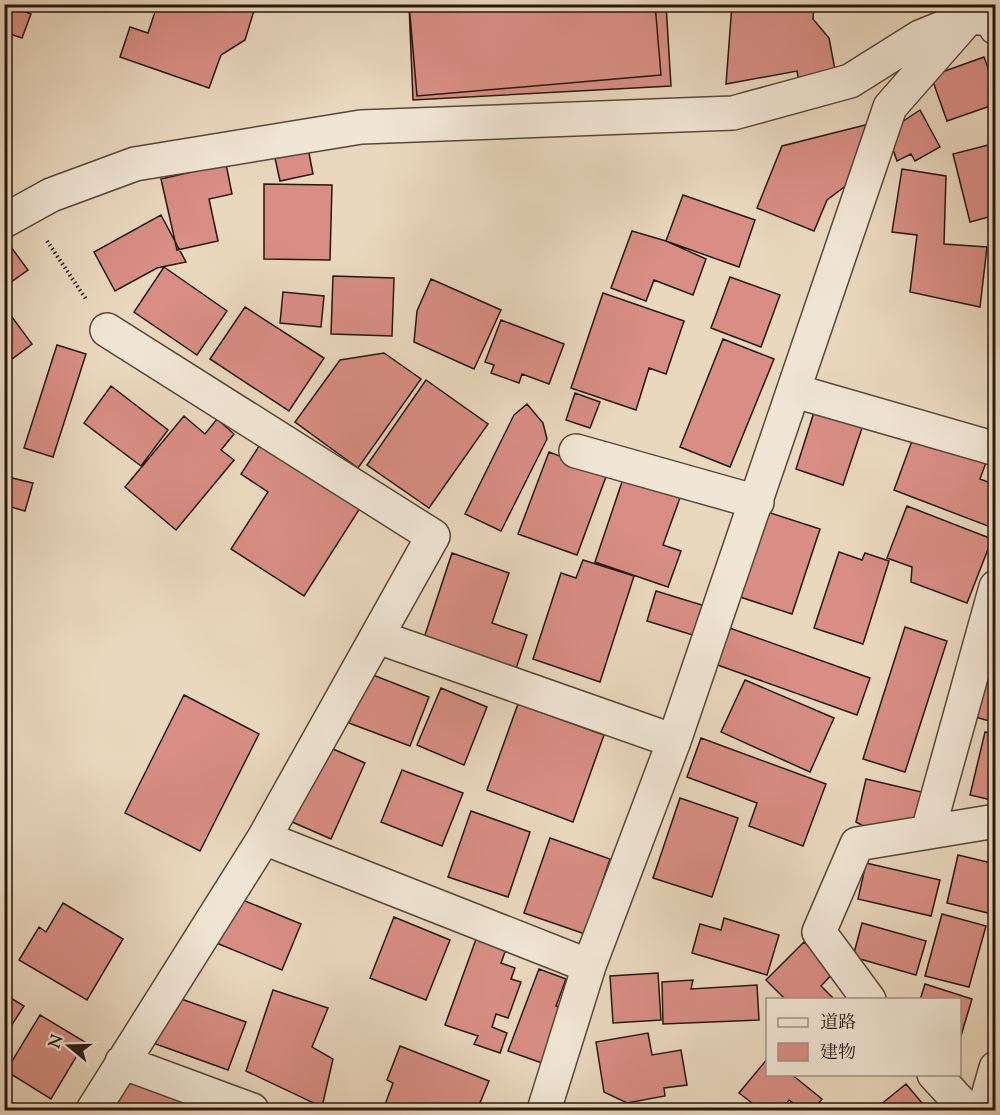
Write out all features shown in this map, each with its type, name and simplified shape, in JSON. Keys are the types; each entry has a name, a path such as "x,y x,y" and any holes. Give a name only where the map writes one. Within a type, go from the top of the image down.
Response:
{"street":[{"path":"15,215 51,195 135,164 362,127 733,113 850,81 920,37 980,17"},
{"path":"544,1110 589,966 674,741 890,107 980,17"},
{"path":"93,1110 264,838 433,536 107,330"},
{"path":"795,391 996,449"},
{"path":"576,451 757,502"},
{"path":"928,831 996,587"},
{"path":"378,637 674,741"},
{"path":"867,998 819,932 857,844 996,821"},
{"path":"264,838 589,966"},
{"path":"122,1062 252,1110"},
{"path":"984,1110 996,1068"},
{"path":"936,1076 967,1110"}],"path":[{"path":"15,215 107,330"}],"building":[{"path":"4,4 31,14 22,38 4,32"},
{"path":"134,4 256,4 245,40 221,55 209,88 120,57 130,27 148,33 155,12"},
{"path":"409,4 666,4 671,86 413,100"},
{"path":"409,4 655,4 661,75 417,96"},
{"path":"732,4 814,4 813,19 829,38 836,75 799,82 797,71 726,84"},
{"path":"984,57 996,90 996,104 947,121 931,76"},
{"path":"920,110 940,147 915,161 911,154 897,161 887,132"},
{"path":"873,123 860,175 827,200 814,231 757,208 782,146"},
{"path":"307,143 313,174 280,181 273,149"},
{"path":"996,143 996,215 970,222 953,154"},
{"path":"226,164 232,194 209,199 218,241 177,250 161,179"},
{"path":"902,169 946,176 944,244 987,247 980,307 910,292 917,235 892,232"},
{"path":"264,184 332,185 330,260 264,259"},
{"path":"683,195 755,220 739,267 666,241"},
{"path":"161,215 186,262 157,268 115,291 94,252"},
{"path":"632,231 666,241 706,259 693,295 654,280 646,301 611,288"},
{"path":"11,247 28,270 4,287 4,252"},
{"path":"164,267 227,311 197,355 134,312"},
{"path":"333,276 394,278 392,336 331,334"},
{"path":"730,277 780,295 761,347 711,328"},
{"path":"431,279 501,310 474,369 414,342 417,311"},
{"path":"283,292 324,296 321,327 280,323"},
{"path":"603,293 684,321 666,374 649,368 636,410 571,388"},
{"path":"245,307 324,358 289,411 210,359"},
{"path":"9,313 32,344 4,365 4,317"},
{"path":"501,320 564,344 549,384 522,374 519,383 491,373 494,365 485,362"},
{"path":"723,339 774,359 730,467 680,447"},
{"path":"57,345 86,354 53,457 24,448"},
{"path":"384,353 421,379 358,468 295,422 340,360"},
{"path":"426,380 488,424 429,508 367,465"},
{"path":"111,386 168,430 141,466 84,423"},
{"path":"575,393 600,402 590,428 566,420"},
{"path":"527,404 543,423 547,439 501,531 465,514 514,415"},
{"path":"815,409 863,425 843,485 796,469"},
{"path":"184,416 205,434 217,419 234,434 221,450 234,460 176,530 125,487"},
{"path":"916,430 988,457 980,479 996,485 993,528 894,490"},
{"path":"263,440 362,505 304,596 231,549 268,492 241,474"},
{"path":"549,452 607,474 577,555 518,534"},
{"path":"4,476 33,483 25,511 4,505"},
{"path":"624,476 681,495 663,545 681,551 668,587 595,562"},
{"path":"907,506 992,539 967,603 911,582 912,567 887,558"},
{"path":"761,510 820,529 792,614 737,596"},
{"path":"839,552 862,560 865,553 889,561 863,644 814,628"},
{"path":"452,553 509,573 492,623 527,635 514,675 422,644"},
{"path":"583,560 634,576 600,682 533,659 561,573 576,578"},
{"path":"656,591 705,606 696,636 647,621"},
{"path":"724,626 870,678 857,715 712,663"},
{"path":"905,627 947,641 905,772 863,759"},
{"path":"996,640 996,723 972,716"},
{"path":"368,673 429,697 410,746 349,723"},
{"path":"745,680 834,718 810,772 721,732"},
{"path":"441,688 487,707 464,765 417,745"},
{"path":"184,695 259,734 200,851 125,813"},
{"path":"518,704 604,735 573,822 487,790"},
{"path":"985,732 996,734 996,801 970,795"},
{"path":"701,738 826,784 803,846 749,826 757,803 687,777"},
{"path":"324,745 365,763 331,839 290,821"},
{"path":"402,770 463,793 442,846 381,822"},
{"path":"866,779 930,794 922,830 880,835 856,822"},
{"path":"680,798 738,818 712,897 653,878"},
{"path":"471,811 530,832 508,897 448,877"},
{"path":"550,838 610,859 585,934 524,913"},
{"path":"958,855 996,864 996,915 947,903"},
{"path":"866,863 940,880 931,916 858,899"},
{"path":"233,896 301,924 282,970 214,942"},
{"path":"63,903 123,939 87,1000 19,960 39,927 46,932"},
{"path":"942,914 986,926 969,987 925,976"},
{"path":"394,917 450,940 426,1000 370,978"},
{"path":"724,918 779,935 767,975 692,953 700,924 721,930"},
{"path":"862,923 926,941 916,975 853,957"},
{"path":"479,931 509,941 501,963 515,968 511,979 521,982 508,1018 496,1014 492,1027 507,1033 500,1053 474,1044 478,1036 445,1025"},
{"path":"804,942 835,971 821,986 833,998 784,998 766,980"},
{"path":"539,969 566,979 556,1006 563,1008 542,1063 508,1051"},
{"path":"658,973 661,1020 613,1023 610,976"},
{"path":"693,980 691,989 757,985 759,1020 663,1024 662,982"},
{"path":"925,984 972,999 961,1036 961,998 921,998"},
{"path":"273,990 328,1008 312,1047 333,1059 322,1107 246,1071"},
{"path":"4,994 24,1006 4,1037"},
{"path":"170,995 246,1022 228,1070 153,1043"},
{"path":"40,1015 85,1042 51,1099 6,1071"},
{"path":"648,1033 652,1055 681,1050 687,1085 664,1088 665,1096 627,1103 604,1092 596,1042"},
{"path":"400,1046 489,1081 477,1110 383,1110 393,1083 387,1080"},
{"path":"766,1060 766,1076 793,1076 822,1099 813,1110 802,1110 789,1100 781,1110 761,1110 739,1093"},
{"path":"121,1066 194,1092 187,1110 105,1110"},
{"path":"906,1084 928,1110 874,1110"}]}
